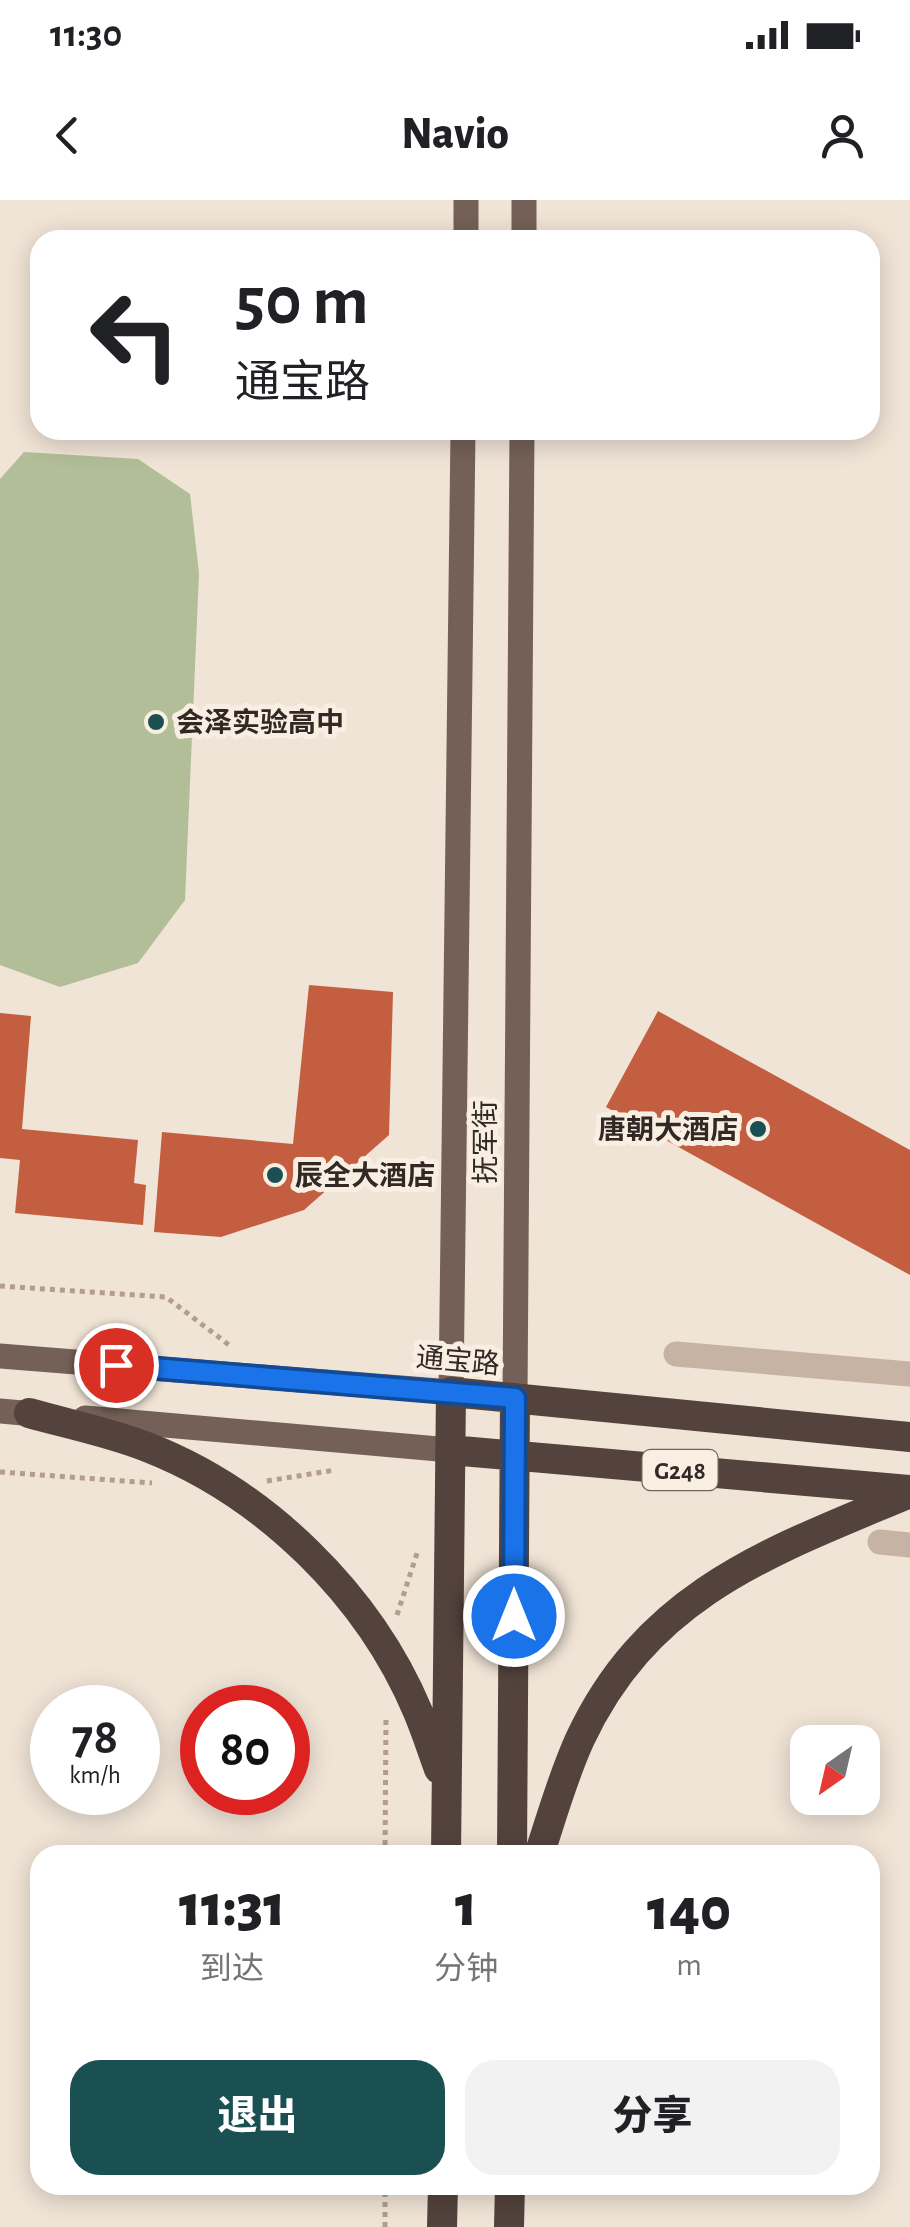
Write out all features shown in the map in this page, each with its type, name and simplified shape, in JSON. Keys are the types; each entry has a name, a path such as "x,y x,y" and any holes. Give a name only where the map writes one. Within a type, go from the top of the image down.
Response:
{"highway":[{"name":"通宝路","path":"450,1392 910,1437"},
{"path":"446,1845 450,1392"},
{"name":"抚军街","path":"512,1845 515,1398"},
{"path":"15,1412 145,1446 186,1465 264,1514 330,1576 380,1641 418,1712 447,1792"},
{"name":"G248","path":"450,1450 910,1492"},
{"path":"542,1845 567,1770 599,1704 620,1673 669,1618 698,1594 765,1554 910,1492"},
{"path":"442,2227 443,2195"},
{"path":"509,2227 510,2195"}],"main road":[{"path":"466,200 466,230"},
{"path":"524,200 524,230"},
{"path":"450,1392 463,440"},
{"name":"抚军街","path":"515,1398 522,440"},
{"name":"通宝路","path":"0,1356 450,1392"},
{"path":"15,1412 450,1450"}],"lane":[{"path":"676,1354 910,1374"},
{"path":"880,1542 910,1544"}],"path":[{"path":"0,1286 166,1297 271,1378"},
{"path":"384,2195 384,2227"}],"green space":[{"path":"24,452 138,459 190,494 199,573 185,900 138,963 60,987 0,965 0,479"}],"building":[{"path":"309,985 393,992 389,1135 304,1210 221,1237 154,1232 162,1132 293,1144"},
{"name":"唐朝大酒店","path":"658,1011 910,1150 910,1275 606,1107"},
{"path":"0,1013 31,1016 22,1129 138,1140 134,1183 146,1185 143,1225 15,1213 20,1160 0,1158"}],"place":[{"name":"会泽实验高中","path":"156,722"},
{"name":"唐朝大酒店","path":"758,1129"},
{"name":"辰全大酒店","path":"275,1175"}],"route":[{"path":"116,1365 515,1398 514,1616"}]}
